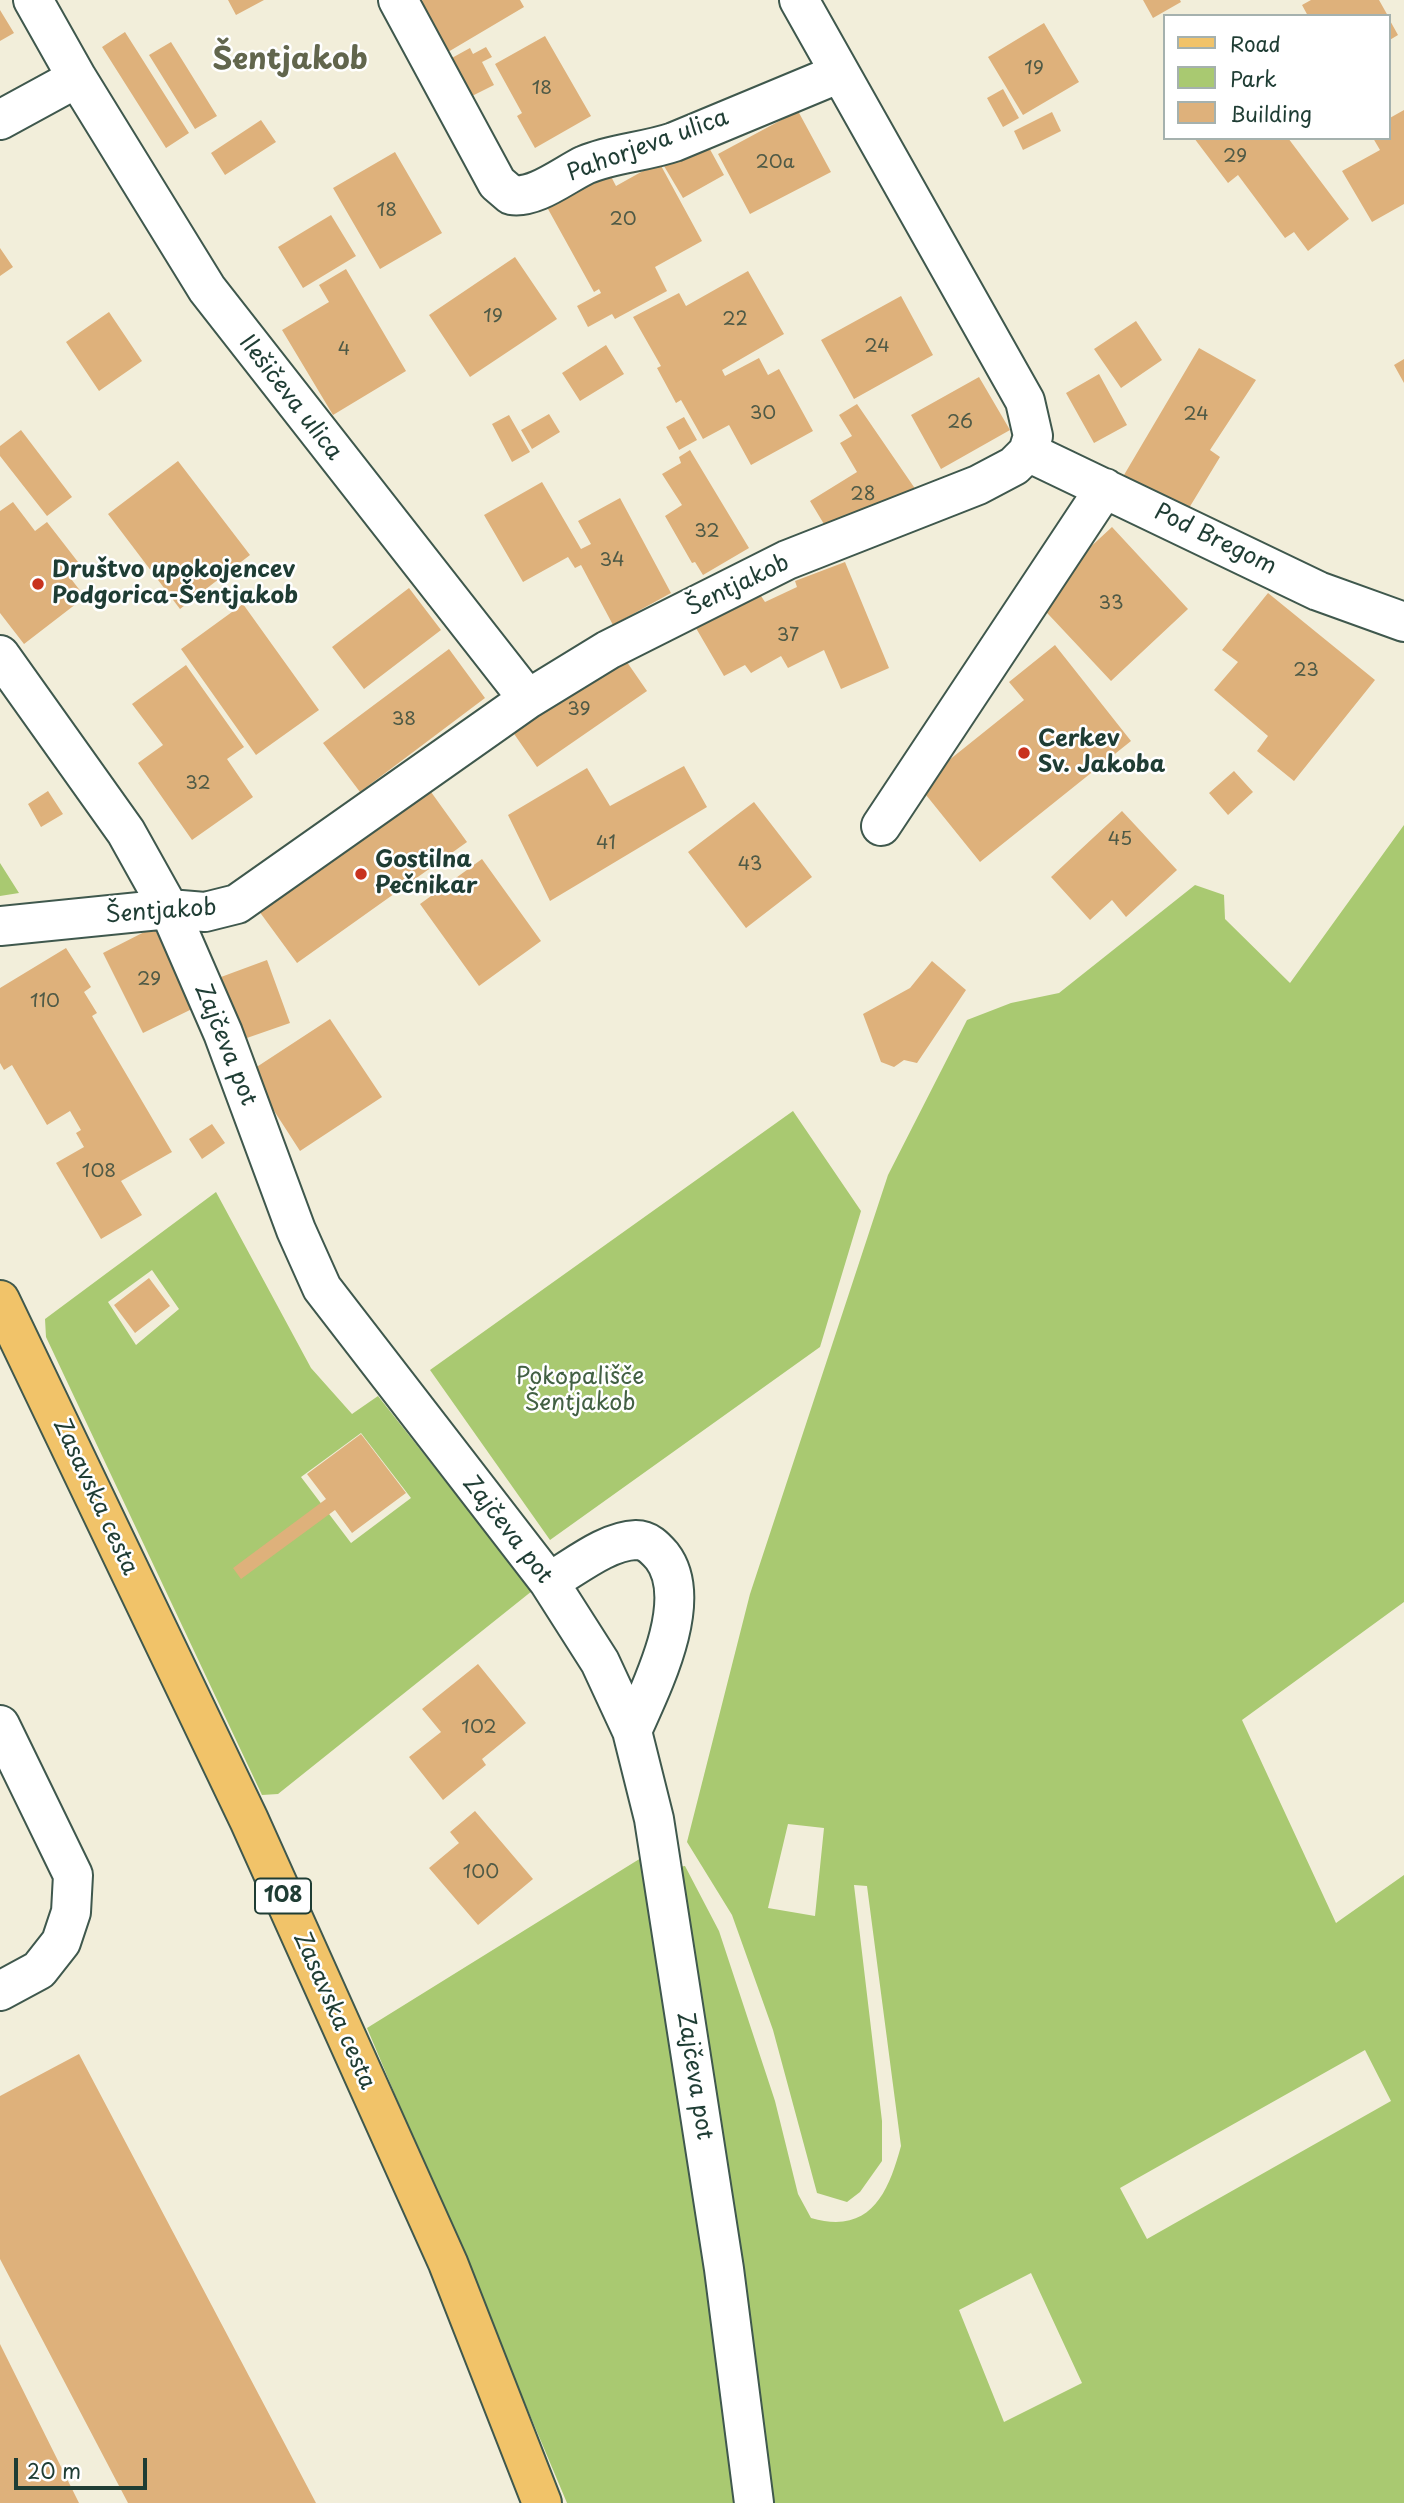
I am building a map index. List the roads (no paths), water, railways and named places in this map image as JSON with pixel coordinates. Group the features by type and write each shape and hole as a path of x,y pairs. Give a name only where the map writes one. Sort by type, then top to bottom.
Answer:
{"main road":[{"name":"Zasavska cesta","path":"0,1300 260,1845 447,2263 542,2503"}],"street":[{"name":"Ilešičeva ulica","path":"33,0 77,78 207,289 528,699"},
{"name":"Pahorjeva ulica","path":"398,0 497,183 503,191 518,196 587,164 648,151 674,142 840,74"},
{"path":"799,0 1025,401 1033,436 1028,452"},
{"path":"0,120 77,78"},
{"name":"Pod Bregom","path":"1028,452 1318,591 1404,622"},
{"name":"Šentjakob","path":"0,926 169,909 205,912 237,904 528,699 608,650 787,560 978,485 1014,466 1028,452"},
{"path":"881,826 1105,488"},
{"name":"Zajčeva pot","path":"0,655 126,832 169,909 223,1033 296,1230 322,1288 549,1582 600,1661 632,1731 654,1819 724,2269 754,2503"},
{"path":"549,1582 619,1543 639,1540 654,1546 667,1562 674,1588 671,1631 657,1676 632,1731"},
{"path":"0,1725 73,1875 71,1912 61,1942 39,1970 0,1991"}],"place":[{"name":"Društvo upokojencev Podgorica-Šentjakob","path":"38,584"},
{"name":"Cerkev Sv. Jakoba","path":"1024,753"},
{"name":"Gostilna Pečnikar","path":"361,874"}],"district":[{"name":"Šentjakob","path":"290,61"}],"park label":[{"name":"Pokopališče Šentjakob","path":"580,1391"}]}
